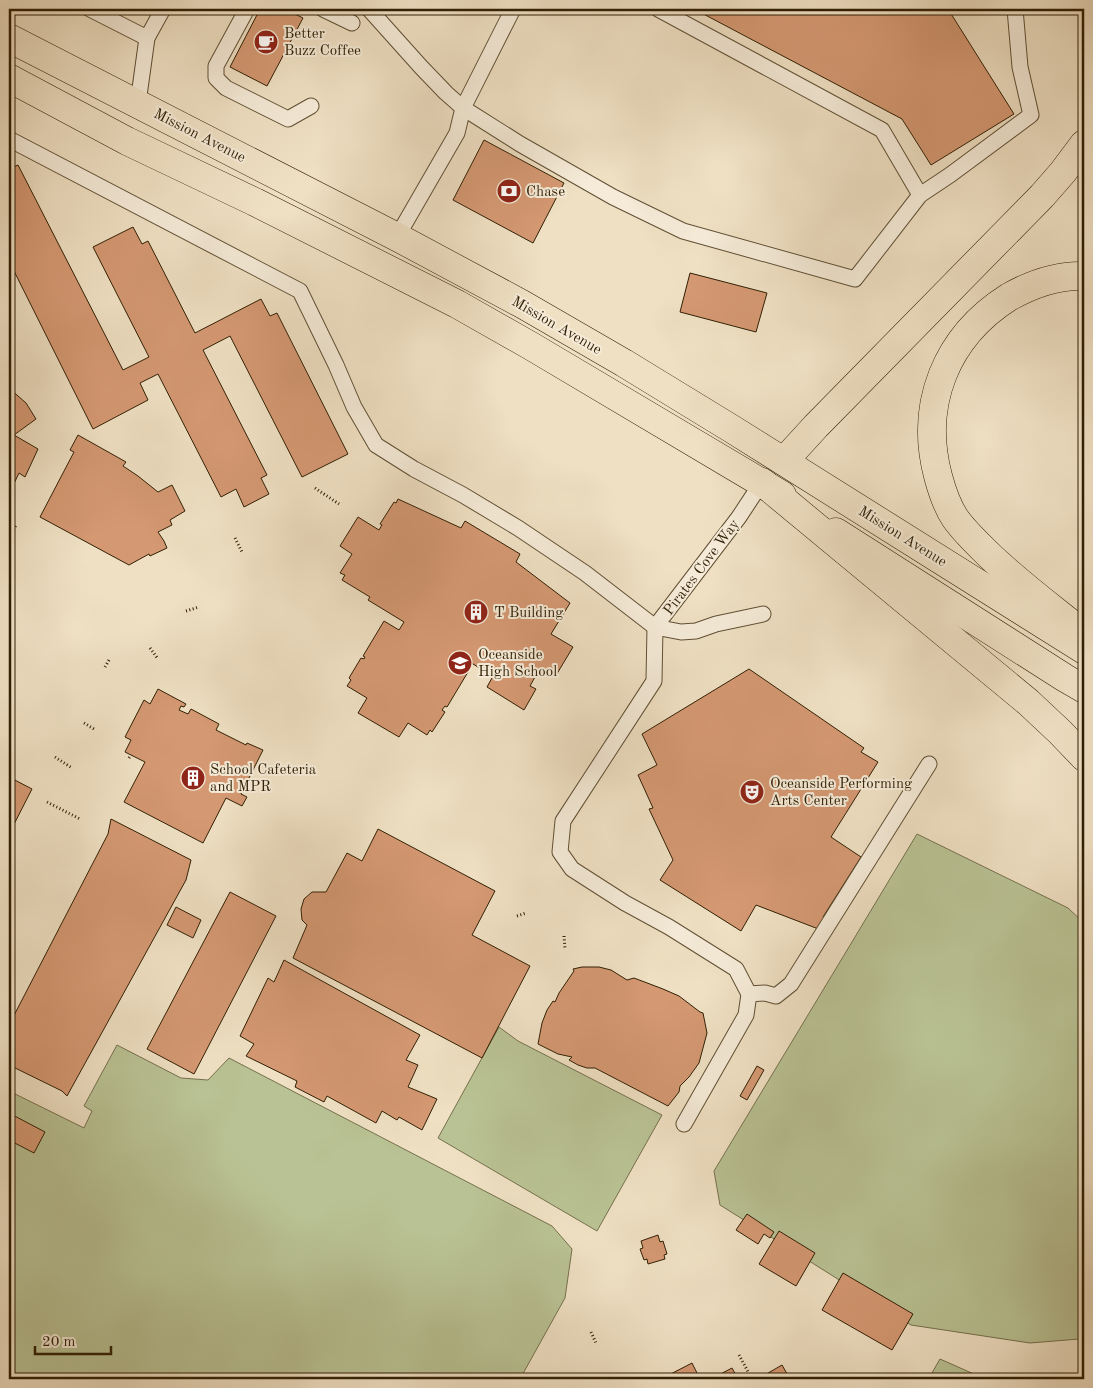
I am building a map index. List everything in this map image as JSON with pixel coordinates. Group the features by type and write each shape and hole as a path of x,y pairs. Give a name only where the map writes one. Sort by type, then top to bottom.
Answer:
{"main road":[{"name":"Mission Avenue","path":"9,38 397,236 548,318 784,462 1084,650"},
{"name":"Mission Avenue","path":"9,78 127,141 255,202 458,304 717,458 762,482 837,533 1084,689"},
{"path":"1084,144 1042,196 816,426 784,462 762,482 1028,702 1084,757"},
{"path":"255,202 296,206 369,244 380,247 390,245 397,236"},
{"path":"1084,276 1046,280 1019,291 993,307 970,329 953,351 941,377 934,405 931,434 941,489 955,518 975,542 1000,566 1084,634"}],"lane":[{"path":"90,9 147,38"},
{"path":"138,103 147,38 162,9"},
{"path":"247,9 216,66 216,78 226,88 288,119 310,106"},
{"path":"323,9 352,24"},
{"path":"369,9 421,68 463,108 601,191 682,230 855,279 920,195 950,176 1031,114 1020,68 1015,9"},
{"path":"397,236 457,133 463,108 513,9"},
{"path":"658,9 882,130 920,195"},
{"name":"Pirates Cove Way","path":"9,139 300,291 354,407 376,445 414,469 518,528 609,591 655,627 739,517 762,482"},
{"path":"684,1124 746,1015 749,994 736,969 572,869 560,852 563,821 654,681 655,627 681,632 696,631 716,624 763,614"},
{"path":"749,994 765,993 776,996 790,984 929,764"}],"path":[{"path":"315,488 339,504"},
{"path":"12,533 16,525"},
{"path":"234,538 242,552"},
{"path":"186,610 199,607"},
{"path":"150,648 158,659"},
{"path":"105,667 109,660"},
{"path":"84,723 94,729"},
{"path":"55,757 72,768"},
{"path":"47,802 80,819"},
{"path":"517,916 526,913"},
{"path":"564,936 565,948"},
{"path":"591,1332 596,1343"},
{"path":"738,1355 752,1379"}],"green space":[{"path":"917,834 1068,908 1084,923 1084,1333 1079,1339 1030,1343 911,1325 720,1205 714,1171"},
{"path":"499,1027 518,1041 662,1115 597,1231 438,1138"},
{"path":"117,1045 181,1078 208,1080 229,1058 552,1226 572,1249 565,1298 520,1379 9,1379 9,1091 84,1128 92,1111 84,1106"},
{"path":"940,1359 985,1379 929,1378"}],"building":[{"name":"Better Buzz Coffee","path":"260,9 285,9 303,18 267,86 230,67"},
{"path":"694,9 948,9 1014,114 931,165 902,119"},
{"name":"Chase","path":"484,140 564,183 533,243 453,200"},
{"path":"18,165 123,370 149,357 93,247 133,227 142,244 148,241 195,333 261,299 270,316 277,313 348,454 302,477 230,336 203,350 267,475 261,478 269,494 244,507 236,489 221,497 158,374 140,383 148,400 93,429 9,261 9,169"},
{"path":"690,273 767,293 756,332 680,312"},
{"path":"9,388 26,403 36,419 14,435 38,449 25,477 19,473 9,494"},
{"path":"78,435 126,462 123,466 158,492 172,485 185,511 170,520 172,525 158,532 167,548 150,556 149,554 129,565 40,517 74,452 70,450"},
{"name":"T Building","path":"398,499 461,528 465,521 520,554 516,562 570,603 551,634 573,647 555,677 540,668 530,686 536,689 524,710 487,687 493,676 458,655 453,663 468,672 447,707 445,706 442,710 445,712 432,732 430,730 427,735 408,723 399,737 358,713 367,698 347,686 351,680 349,678 361,658 364,659 365,657 363,656 384,621 399,630 404,622 368,600 370,597 342,580 345,575 340,573 352,554 340,546 358,517 379,530 382,525 380,524"},
{"name":"Oceanside Performing Arts Center","path":"749,669 864,748 861,752 878,762 831,837 861,857 823,917 828,919 821,930 756,905 741,931 660,880 673,860 649,809 653,808 638,775 657,765 642,734"},
{"name":"School Cafeteria and MPR","path":"158,689 186,704 184,707 181,706 179,710 188,714 191,709 219,724 216,730 246,745 247,743 263,750 241,794 247,797 242,806 226,798 203,843 124,802 145,762 125,752 131,740 125,737 144,700 150,704"},
{"path":"9,777 32,789 9,834"},
{"path":"111,819 191,860 186,880 67,1096 62,1091 9,1065 9,1025 108,834"},
{"path":"378,829 495,891 472,935 530,966 482,1058 293,958 307,925 302,920 301,909 304,899 312,892 326,892 347,853 362,861"},
{"path":"230,892 276,916 194,1074 147,1049"},
{"path":"176,907 201,920 193,938 167,925"},
{"path":"284,960 420,1035 406,1060 418,1065 408,1087 437,1099 422,1130 399,1117 397,1120 382,1111 376,1123 327,1096 324,1102 295,1087 297,1081 246,1056 254,1044 240,1036 268,978 274,982"},
{"path":"599,967 611,970 627,980 634,978 663,989 679,996 703,1013 707,1033 699,1063 680,1086 679,1092 668,1106 595,1068 578,1065 569,1060 572,1057 558,1054 538,1044 542,1023 547,1010 553,1001 555,1002 574,971 573,969"},
{"path":"757,1066 764,1070 747,1100 740,1096"},
{"path":"9,1113 45,1132 34,1153 9,1140"},
{"path":"747,1214 774,1232 770,1238 764,1234 758,1244 736,1230"},
{"path":"779,1231 815,1253 796,1286 759,1264"},
{"path":"658,1235 660,1242 663,1241 667,1254 664,1255 665,1259 648,1264 647,1259 644,1260 640,1249 643,1248 641,1241"},
{"path":"843,1273 913,1314 892,1350 822,1310"},
{"path":"692,1363 699,1377 695,1379 661,1379"},
{"path":"782,1365 790,1379 757,1379 763,1376"},
{"path":"732,1368 738,1379 711,1379"}],"place":[{"name":"Better Buzz Coffee","path":"266,42"},
{"name":"Chase","path":"509,191"},
{"name":"T Building","path":"476,612"},
{"name":"Oceanside High School","path":"460,663"},
{"name":"School Cafeteria and MPR","path":"193,778"},
{"name":"Oceanside Performing Arts Center","path":"752,792"}]}
